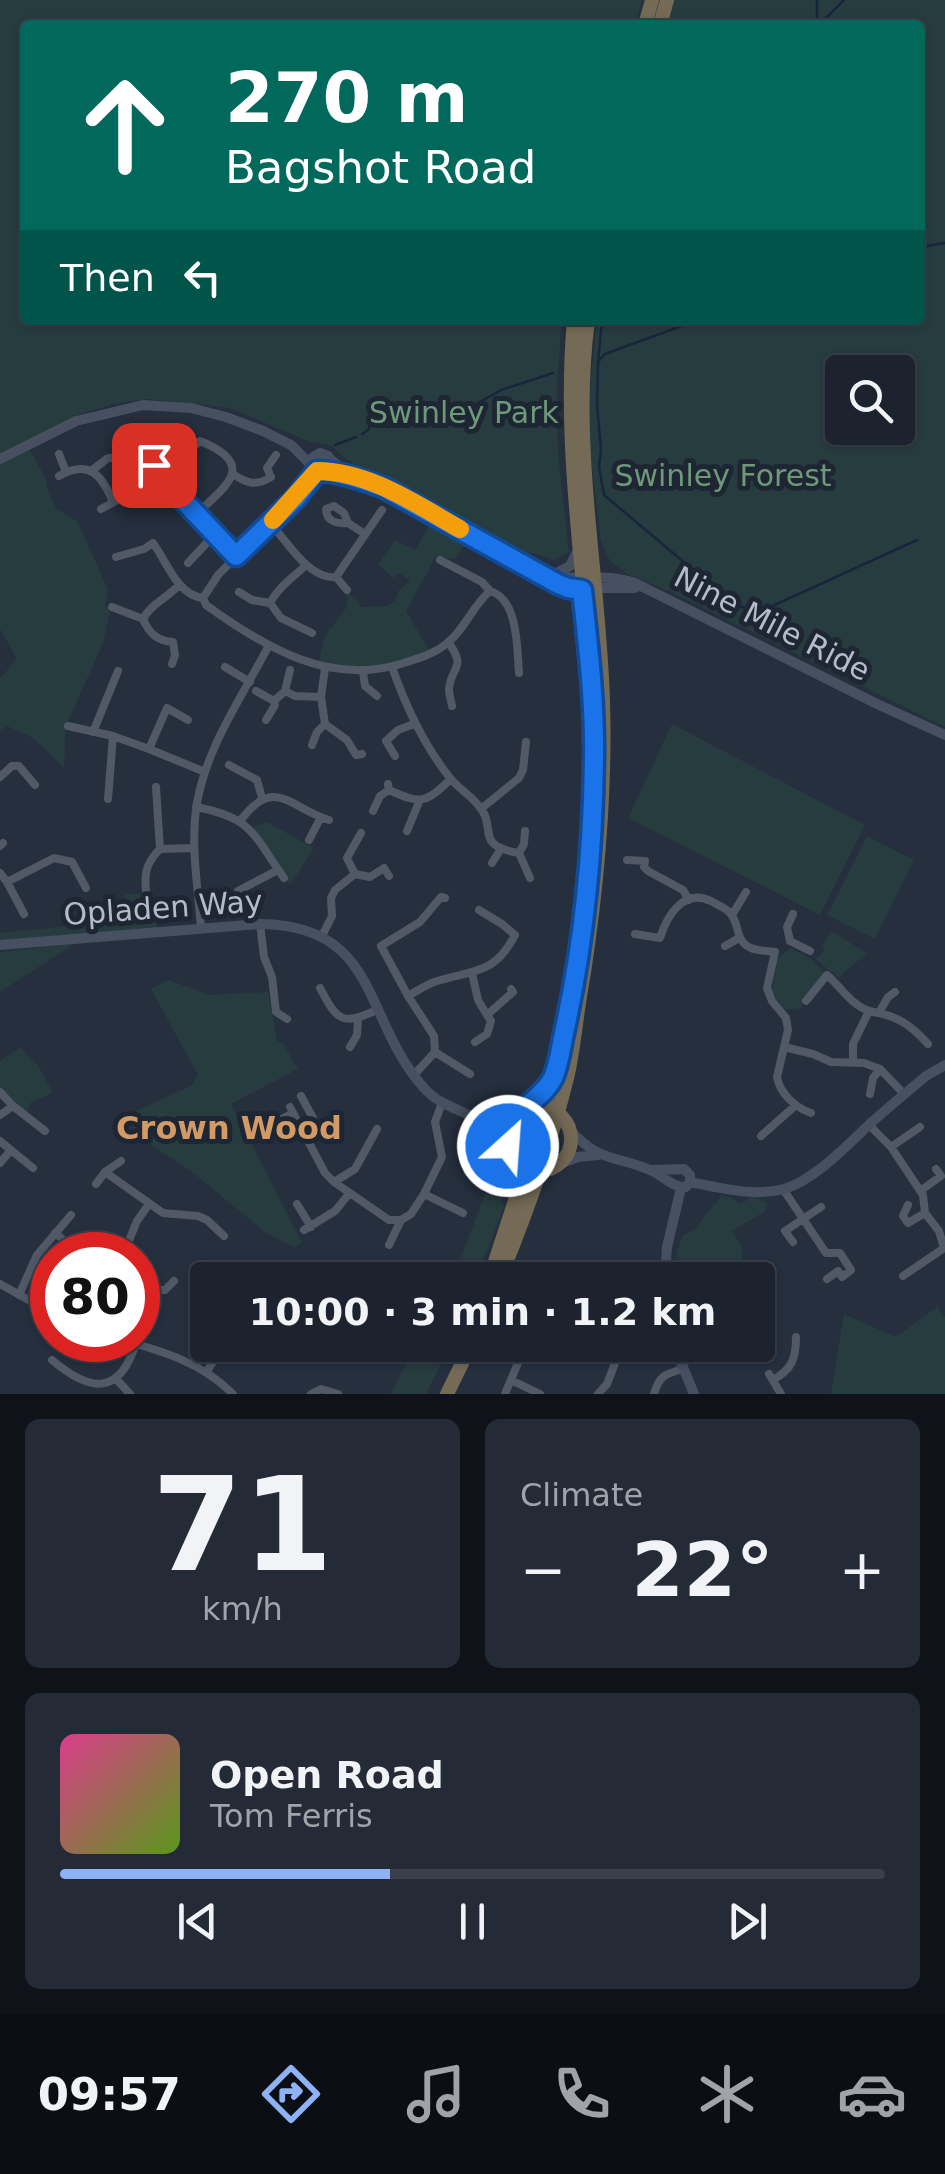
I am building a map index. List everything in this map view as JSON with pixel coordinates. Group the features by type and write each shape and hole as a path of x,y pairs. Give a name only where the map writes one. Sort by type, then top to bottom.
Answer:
{"highway":[{"path":"495,1262 515,1201 533,1170 559,1079 599,849 603,701 588,583 578,548 570,380 574,325"},
{"path":"588,325 583,438 594,758 588,914"},
{"path":"515,1201 509,1130 520,1112 559,1079"},
{"path":"533,1192 562,1164 569,1148 570,1128 559,1079"},
{"path":"520,1112 551,1109"},
{"path":"551,1109 570,1128"},
{"path":"510,1152 519,1164 533,1170 562,1164"},
{"path":"505,1262 533,1192 533,1170"},
{"path":"436,1394 452,1362"},
{"path":"447,1394 463,1362"}],"street":[{"name":"Nine Mile Ride","path":"0,459 76,421 143,405 191,408 226,417 263,430 320,464 402,496 568,588 626,580 875,703 888,714 945,738"},
{"path":"190,449 200,441 228,456 232,465 232,474 221,492 196,514"},
{"path":"101,508 127,495 157,444"},
{"path":"58,454 62,474 92,471 113,502"},
{"path":"232,474 244,482 264,482 271,477 267,468 276,455"},
{"path":"92,471 108,458 118,458"},
{"path":"144,462 164,474 236,556"},
{"path":"320,464 204,592 206,605 268,647 326,668 363,672 392,667 449,643 490,591"},
{"path":"253,498 254,484"},
{"path":"336,577 383,509"},
{"path":"270,523 306,565 324,577 336,577 347,590"},
{"path":"348,523 364,534"},
{"path":"188,563 215,534"},
{"path":"116,558 153,543 179,585 194,597 203,598"},
{"path":"546,575 570,566 578,548"},
{"path":"440,560 449,570 482,582 502,596 510,608 519,673"},
{"path":"270,603 277,590 306,565"},
{"path":"172,664 173,642 148,632 143,618 148,609 179,585"},
{"path":"239,592 252,600 270,603 280,618 312,633"},
{"path":"112,607 143,618"},
{"path":"449,643 458,656 458,667 449,687 452,706"},
{"path":"201,928 194,848 196,807 204,772 268,647"},
{"path":"226,667 250,682"},
{"path":"392,667 414,724 451,779 482,808 493,845 520,856"},
{"path":"326,668 321,697 325,724 359,755 347,767"},
{"path":"266,720 274,701 285,691 290,670"},
{"path":"93,732 118,671"},
{"path":"363,672 364,686 377,696"},
{"path":"352,691 364,686"},
{"path":"256,691 274,701"},
{"path":"285,691 295,696 321,697"},
{"path":"149,748 167,708 188,720"},
{"path":"312,745 325,724"},
{"path":"395,756 386,742 398,730 414,724"},
{"path":"68,726 149,748 204,772"},
{"path":"108,799 113,736"},
{"path":"482,808 519,778 524,770 526,742"},
{"path":"512,754 524,753"},
{"path":"229,765 256,780 262,798"},
{"path":"0,777 12,766 18,766 35,785"},
{"path":"374,811 389,787 419,802 429,799 451,779"},
{"path":"156,788 160,850"},
{"path":"240,821 262,798 288,800 325,818 309,840"},
{"path":"407,831 419,802"},
{"path":"196,807 222,812 240,821 256,834 278,870"},
{"path":"526,831 520,856 530,878"},
{"path":"355,874 347,858 361,833"},
{"path":"147,907 148,861 160,850 194,848"},
{"path":"492,864 500,850"},
{"path":"278,870 281,854"},
{"path":"6,882 54,858 72,862 86,888"},
{"path":"627,860 645,861 648,871 683,890 689,900"},
{"path":"389,876 384,868 370,877 355,874 335,890 331,898 332,916 322,936 354,965 402,1059 426,1091 495,1132 510,1152"},
{"path":"241,888 278,870"},
{"path":"0,873 24,914"},
{"path":"732,915 746,892"},
{"path":"381,946 420,922 440,895"},
{"path":"320,900 331,898"},
{"path":"660,938 666,918 680,903 703,898 732,915 739,938 751,948 781,952 790,941"},
{"path":"408,996 432,982 493,965 506,952 515,935 479,910"},
{"path":"790,941 787,927 794,914"},
{"path":"260,924 276,1012 287,1019"},
{"name":"Opladen Way","path":"0,945 260,924 299,927 322,936"},
{"path":"636,934 675,941"},
{"path":"374,937 434,1036 435,1052 413,1076"},
{"path":"725,946 739,938"},
{"path":"790,941 810,951"},
{"path":"775,952 768,988 772,1001 786,1018 788,1030 778,1084 796,1105 808,1112"},
{"path":"472,973 478,1000 491,1022 487,1034 475,1042"},
{"path":"806,1002 827,975 851,1002 903,1020 928,1044"},
{"path":"320,988 332,1011 343,1019 358,1019 378,1009"},
{"path":"853,1063 853,1044 874,1012 895,992"},
{"path":"487,1015 514,993"},
{"path":"350,1046 358,1019"},
{"path":"784,1048 831,1062 864,1063 880,1069 904,1094"},
{"path":"435,1052 470,1074"},
{"path":"562,1164 578,1157 599,1155 681,1184 744,1191 783,1189 828,1162 904,1094 945,1065"},
{"path":"870,1094 873,1078 880,1069"},
{"path":"0,1092 45,1131"},
{"path":"300,1125 312,1118 301,1096"},
{"path":"276,1122 291,1110 334,1182 389,1220 401,1220 411,1214 442,1157 435,1122 442,1103"},
{"path":"768,1135 796,1105"},
{"path":"0,1115 12,1106"},
{"path":"475,1118 499,1119 520,1112"},
{"path":"869,1125 891,1148 920,1191 925,1213 939,1231 944,1248 904,1276"},
{"path":"891,1148 920,1127"},
{"path":"570,1128 599,1155"},
{"path":"334,1182 368,1158 377,1129"},
{"path":"0,1141 33,1168"},
{"path":"0,1162 10,1150"},
{"path":"96,1184 121,1160"},
{"path":"676,1169 671,1174 681,1184"},
{"path":"920,1191 941,1176 936,1169"},
{"path":"650,1170 687,1170 690,1176 681,1184 667,1262"},
{"path":"106,1172 163,1213 198,1216 224,1236"},
{"path":"783,1189 826,1253 840,1253 851,1270 842,1277 838,1272 827,1279"},
{"path":"297,1204 308,1229 335,1211 349,1194"},
{"path":"424,1194 463,1213"},
{"path":"132,1232 149,1204"},
{"path":"908,1205 903,1216 908,1223 925,1213"},
{"path":"446,1220 451,1207"},
{"path":"792,1242 785,1231 822,1207"},
{"path":"56,1232 71,1215"},
{"path":"389,1245 401,1220"},
{"path":"19,1295 30,1271"},
{"path":"160,1290 174,1280"},
{"path":"0,1284 30,1301"},
{"path":"776,1392 771,1377 788,1372 796,1354 796,1337"},
{"path":"160,1351 207,1371 233,1394"},
{"path":"54,1362 74,1380 101,1387 118,1381 130,1362"},
{"path":"207,1371 213,1362"},
{"path":"505,1394 518,1362"},
{"path":"598,1394 615,1362"},
{"path":"680,1362 694,1394"},
{"path":"654,1394 658,1380 682,1369"},
{"path":"510,1380 540,1394"},
{"path":"118,1381 130,1394"},
{"path":"310,1394 321,1389 338,1394"}],"green space":[{"name":"Swinley Park","path":"0,0 642,0 636,20 20,20 20,325 562,325 558,453 569,552 555,560 524,551 347,460 330,445 310,442 230,408 147,399 114,404 77,415 0,454"},
{"name":"Swinley Forest","path":"672,0 945,0 945,727 627,574 610,561 601,541 590,451 590,388 596,325 925,325 925,20 667,20"},
{"path":"30,450 56,508 78,522 108,590 105,605 110,612 103,643 66,726 64,768 33,738 7,726 0,732 0,678 17,659 0,629 0,463"},
{"path":"431,522 467,541 456,558 437,555 406,611 431,653 392,667 318,666 324,637 346,608 348,593 361,607 387,606 395,601 399,590 410,581 399,573 393,578 378,564 395,540 415,550"},
{"path":"672,724 865,825 820,915 628,818"},
{"path":"267,822 314,848 290,885 256,835 254,827"},
{"path":"867,836 914,860 875,939 827,915"},
{"path":"126,894 141,894 158,928 0,941 0,933 98,923 122,903"},
{"path":"831,931 867,953 838,978 816,959 825,950 822,945"},
{"path":"74,944 0,992 0,952"},
{"path":"791,948 813,960 824,973 802,1000 802,1008 785,1010 772,992 778,957"},
{"path":"169,980 209,995 268,992 277,1041 283,1043 298,1069 231,1104 302,1242 295,1248 265,1232 192,1172 139,1137 124,1116 191,1086 198,1075 151,989"},
{"path":"20,1047 38,1065 53,1093 31,1102 26,1116 0,1090 0,1061"},
{"path":"491,1147 504,1207 483,1262 459,1262 486,1192 484,1151"},
{"path":"721,1196 741,1204 752,1196 766,1202 767,1210 732,1231 742,1248 742,1262 675,1259 682,1236 695,1229"},
{"path":"937,1307 945,1317 945,1394 831,1394 844,1314 896,1337"},
{"path":"408,1362 442,1362 426,1394 390,1394"}],"waterway":[{"path":"817,0 817,20"},
{"path":"824,20 844,0"},
{"path":"925,246 945,243"},
{"path":"602,325 597,405 604,495 735,605 759,612 917,540"},
{"path":"599,361 605,354 684,325"},
{"path":"362,434 371,423 388,427 466,410 501,390 553,373"},
{"path":"335,445 356,437"}],"slow traffic":[{"path":"273,520 317,471 326,471 383,487 460,529"}],"district":[{"name":"Crown Wood","path":"229,1128"}],"route":[{"path":"154,465 236,556 296,498 317,471 326,471 383,487 558,584 582,590 594,758 584,914 552,1080 511,1124 508,1146"}]}
